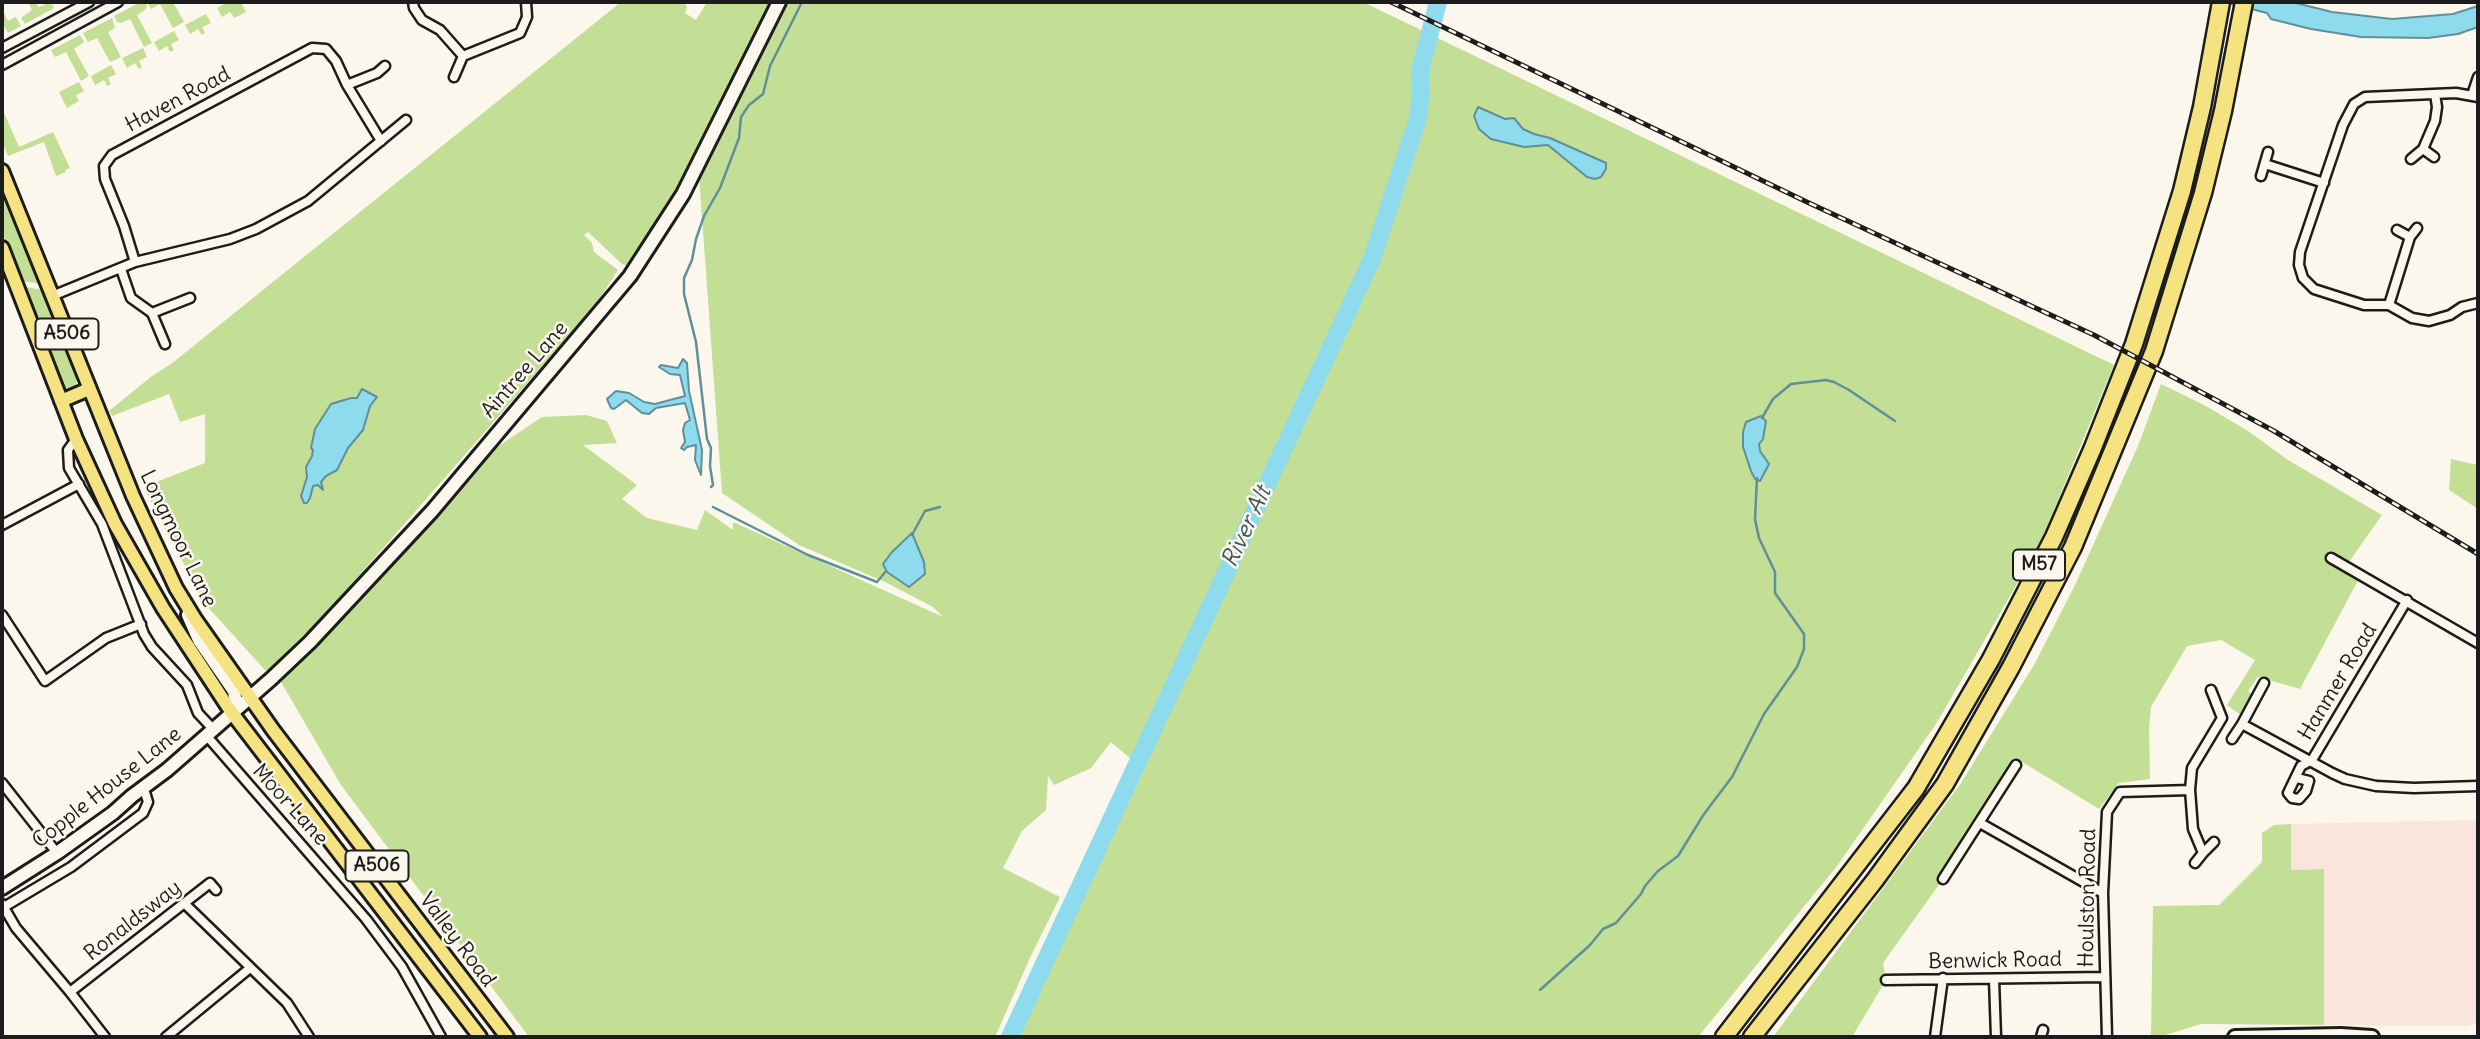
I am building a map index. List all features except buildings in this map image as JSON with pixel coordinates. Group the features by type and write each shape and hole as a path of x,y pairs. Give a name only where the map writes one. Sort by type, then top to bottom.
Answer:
{"highway":[{"name":"M57","path":"1724,1037 1916,788 1991,659 2054,537 2134,344 2182,191 2202,107 2221,2"},
{"name":"M57","path":"1752,1037 1875,880 1945,784 2011,667 2073,547 2154,351 2203,193 2244,2"}],"main road":[{"name":"Aintree Lane","path":"232,713 303,649 432,511 630,276 683,194 779,2"},
{"name":"Longmoor Lane","path":"2,171 133,496 176,588 250,697"},
{"name":"Longmoor Lane","path":"2,248 7,277 115,524 163,608 232,713"},
{"path":"61,401 89,389"},
{"path":"176,588 199,640 234,691 236,703 232,713"},
{"name":"Valley Road","path":"250,697 507,1037"},
{"name":"Valley Road","path":"232,713 480,1037"},
{"name":"Copple House Lane","path":"2,888 113,813 232,713"},
{"path":"2235,1037 2372,1037"}],"street":[{"path":"2,65 118,2"},
{"path":"413,2 422,20 440,30 463,56"},
{"path":"454,77 463,56 520,33 527,17 526,2"},
{"path":"16,57 6,46 86,3 89,17"},
{"path":"47,24 53,37"},
{"name":"Haven Road","path":"135,262 124,226 104,178 104,166 112,155 312,48 326,49 336,61 347,85 381,141"},
{"path":"347,85 377,74 385,66"},
{"path":"2478,77 2475,96 2456,93 2365,97 2354,104 2343,125 2323,183 2300,252 2299,265 2303,278 2314,289 2364,305 2389,305 2412,318 2429,321 2478,303"},
{"path":"2411,159 2423,149 2435,121 2435,94"},
{"path":"52,296 135,262 230,239 256,229 308,201 406,120"},
{"path":"2423,149 2434,157"},
{"path":"2262,176 2268,152"},
{"path":"2265,164 2323,183"},
{"path":"2389,305 2410,237 2417,228"},
{"path":"2397,230 2410,237"},
{"path":"121,269 131,298 152,313 165,344"},
{"path":"152,313 190,298"},
{"path":"76,439 70,446 67,460 71,473 107,535 152,647 187,684 209,732"},
{"path":"2,525 79,484"},
{"path":"2331,558 2478,643"},
{"name":"Hanmer Road","path":"2297,778 2301,766 2312,760 2407,600"},
{"path":"2,615 45,681 106,638 141,624"},
{"path":"2232,739 2264,683"},
{"path":"2203,853 2193,829 2190,790 2192,768 2221,719 2211,690"},
{"path":"2242,724 2346,779 2376,786 2478,786"},
{"name":"Moor Lane","path":"209,732 366,919 402,967 441,1037"},
{"path":"1943,879 2016,765"},
{"path":"2,783 57,853"},
{"path":"105,1037 16,928 3,905 65,871 143,813 148,803 144,789"},
{"name":"Houlston Road","path":"2107,1037 2103,893 2107,812 2120,792 2190,790"},
{"path":"1980,823 2103,893"},
{"path":"2195,863 2214,842"},
{"name":"Ronaldsway","path":"70,992 210,883 216,890"},
{"path":"184,903 287,1003 309,1037"},
{"path":"166,1037 250,968"},
{"name":"Benwick Road","path":"1886,980 2104,977"},
{"path":"1935,1037 1943,978"},
{"path":"1994,979 1996,1037"}],"shaded area":[{"path":"2478,820 2476,1023 2468,1026 2324,1025 2324,869 2291,870 2291,824"}],"green space":[{"path":"28,2 34,2 39,7 51,2 54,8 25,24 21,18 32,10"},
{"path":"141,2 147,6 137,15 152,43 144,47 130,19 121,23 117,22 114,16"},
{"path":"147,2 173,2 184,22 173,28 160,4 151,9"},
{"path":"228,2 241,2 246,12 234,18 230,12 222,17 217,8"},
{"path":"621,2 684,2 687,7 685,13 696,20 707,2 770,3 701,153 657,228 631,265 622,264 588,232 584,235 592,243 594,252 618,270 594,307 329,610 268,671 205,604 146,492 151,484 205,463 205,414 180,422 169,394 112,416 109,411","holes":["368,393 376,395 363,430 348,448 337,470 325,476 321,482 323,487 313,486 310,498 301,496 307,477 306,467 312,456 315,429 322,418"]},
{"path":"787,2 1363,2 2114,365 2039,546 1936,724 1837,866 1698,1037 1018,1037 1144,770 1111,742 1091,768 1054,785 1048,776 1046,810 1022,831 1003,868 1060,897 995,1037 529,1037 341,785 281,682 398,560 488,453 542,417 586,415 607,421 617,443 583,445 637,485 622,499 647,518 697,530 705,510 733,530 733,522 943,617 933,607 885,582 799,545 722,493 699,176 757,55"},
{"path":"2,9 8,21 16,17 21,26 8,33 2,22"},
{"path":"206,14 211,23 202,27 205,33 202,35 198,29 190,34 185,25"},
{"path":"112,18 115,28 108,32 121,57 110,62 97,38 88,42 83,33"},
{"path":"174,31 179,40 171,44 174,50 170,52 167,46 159,51 154,42"},
{"path":"80,35 84,42 74,49 89,76 81,81 66,52 55,57 51,50"},
{"path":"143,48 147,57 139,61 142,67 139,69 135,63 127,68 122,58"},
{"path":"111,65 116,74 108,78 111,84 107,86 104,80 95,85 91,76"},
{"path":"79,82 84,91 76,95 79,101 67,108 59,92"},
{"path":"2,108 19,147 53,132 70,168 56,176 44,142 8,156 2,142"},
{"path":"2,189 41,284 22,281 2,231"},
{"path":"26,287 42,290 77,374 76,386 66,389 61,384"},
{"path":"2161,384 2206,406 2248,431 2288,460 2382,515 2346,566 2361,575 2300,689 2258,677 2248,691 2256,697 2242,716 2227,705 2255,660 2221,640 2187,646 2151,707 2150,779 2119,783 2099,809 2019,760 1943,879 1883,963 1886,980 1852,1037 1773,1037 1961,783 2034,665 2075,585 2138,446"},
{"path":"2451,459 2478,465 2478,509 2449,490"},
{"path":"2291,824 2291,870 2324,869 2324,1025 2201,1024 2151,1037 2153,906 2219,905 2262,862 2262,833 2274,825"}],"water":[{"path":"2224,2 2292,2 2332,12 2392,19 2453,14 2478,6 2478,27 2458,34 2428,38 2361,37 2271,19 2267,13"},
{"path":"1478,107 1505,119 1514,118 1523,129 1606,163 1606,169 1601,177 1587,177 1548,145 1524,147 1491,139 1479,129 1474,116"},
{"path":"683,359 687,363 689,391 702,450 701,475 695,460 696,445 684,450 681,448 685,442 685,423 690,420 685,403 656,408 649,414 642,413 626,400 614,409 611,408 607,399 616,391 629,393 644,402 655,404 685,396 680,375 670,374 659,367 661,365 678,368"},
{"path":"362,389 377,397 370,406 363,430 348,448 337,470 321,482 323,490 318,485 313,486 310,498 304,503 301,496 307,477 306,467 312,456 315,429 331,404 357,398"},
{"path":"1761,416 1766,421 1763,439 1759,444 1760,451 1769,464 1760,481 1755,479 1751,471 1743,447 1743,432 1746,422"},
{"path":"912,533 924,562 925,574 909,587 887,572 883,564"}],"waterway":[{"path":"711,487 711,448 707,439 696,342 684,294 684,278 704,216 720,188 739,138 741,117 749,105 763,94 770,66 802,2"},
{"name":"River Alt","path":"1010,1037 1372,259 1418,118 1420,71 1438,2"},
{"path":"1762,418 1773,399 1791,384 1826,380 1849,390 1895,421"},
{"path":"1540,990 1590,945 1603,929 1616,923 1658,871 1678,856 1704,814 1732,777 1764,714 1797,667 1804,649 1804,634 1775,593 1775,572 1759,538 1755,519 1757,478"},
{"path":"713,507 808,555 877,582 886,571"},
{"path":"912,535 925,511 940,507"}],"railway":[{"path":"1391,2 1809,203 2094,335 2274,431 2478,554"}]}
